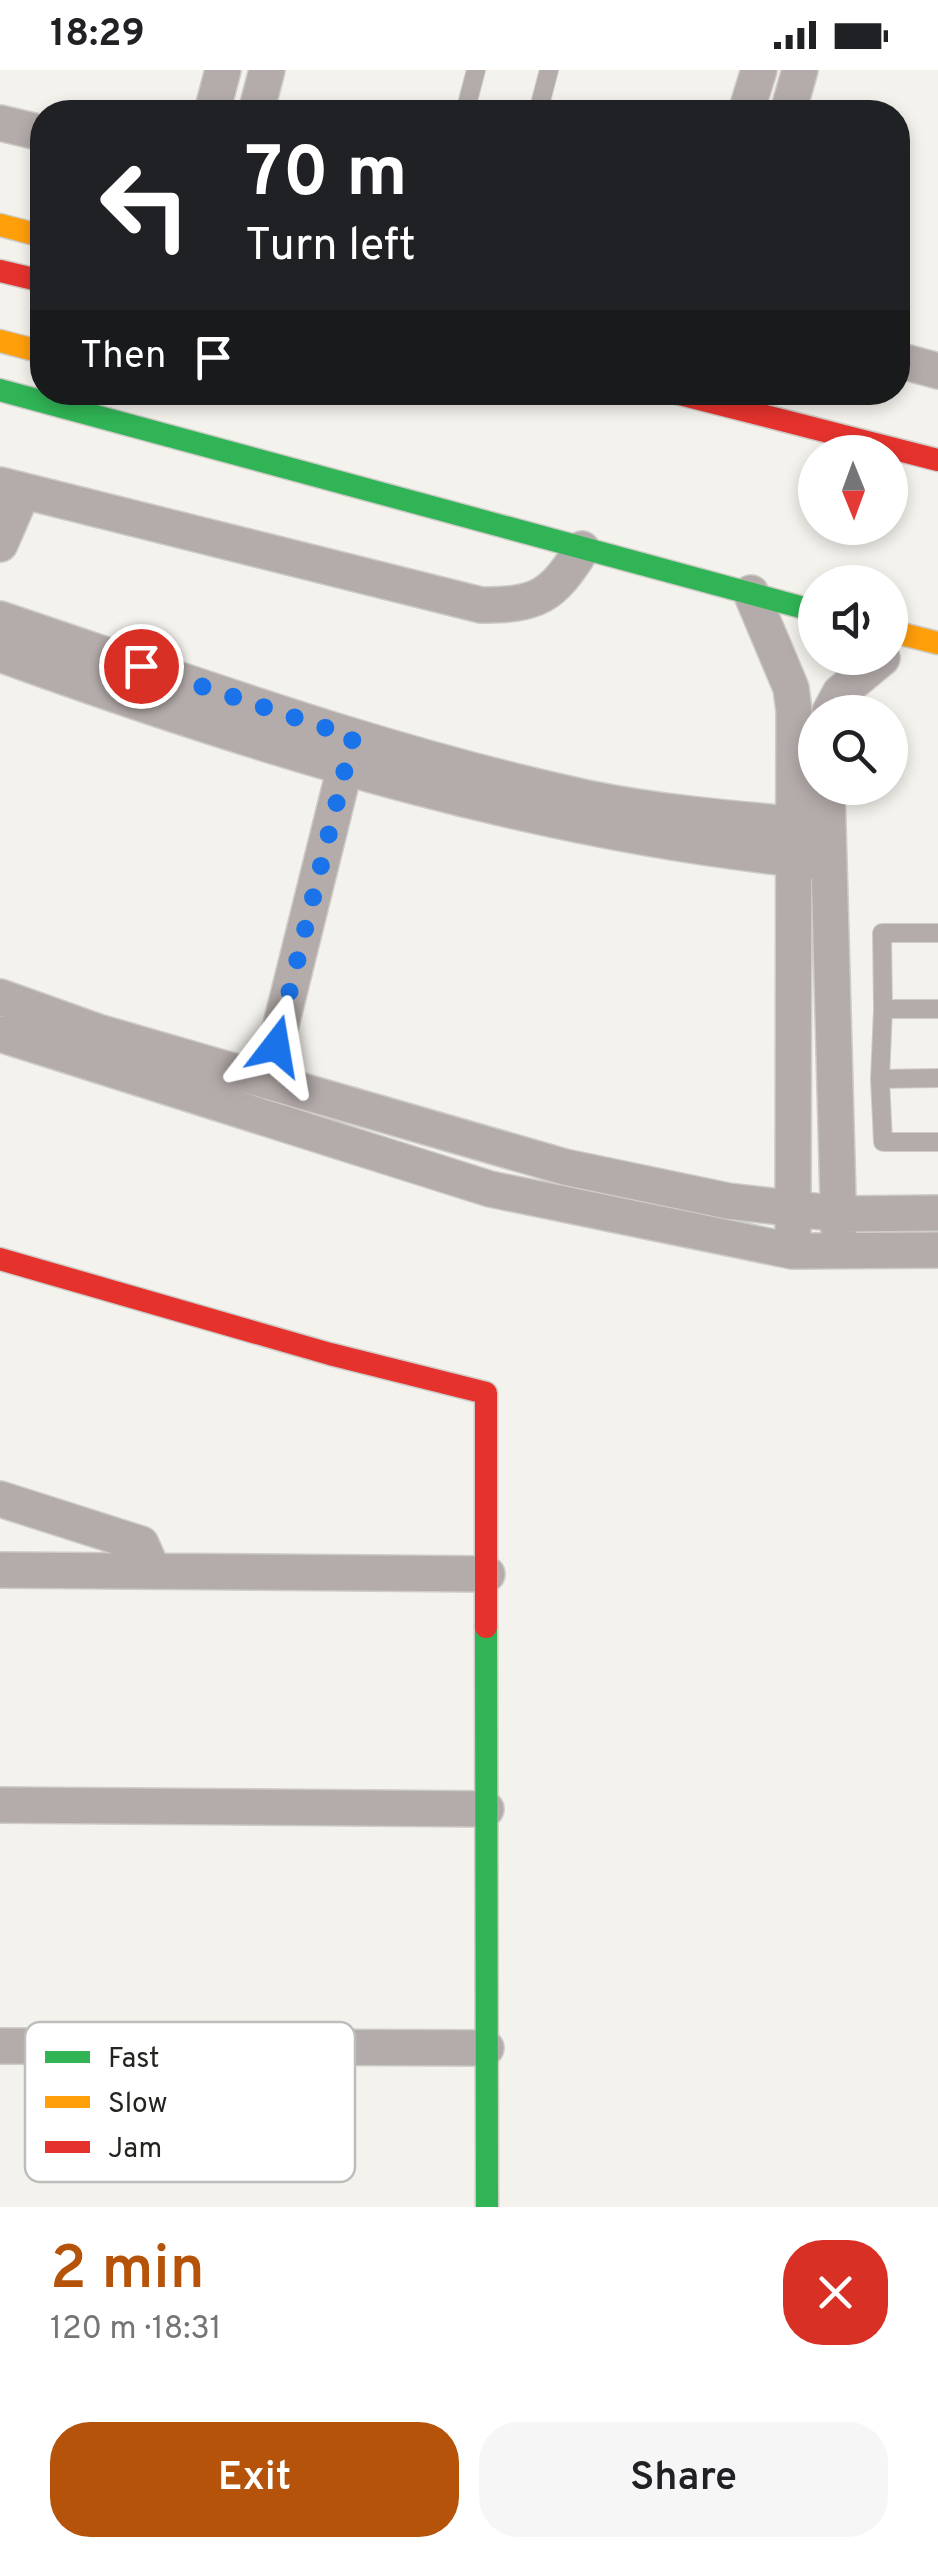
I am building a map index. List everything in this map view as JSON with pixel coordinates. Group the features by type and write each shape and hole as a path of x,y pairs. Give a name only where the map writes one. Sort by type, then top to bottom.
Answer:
{"street":[{"path":"215,100 223,70"},
{"path":"259,100 267,70"},
{"path":"749,100 758,70"},
{"path":"791,100 800,70"},
{"path":"0,123 30,130"},
{"path":"0,225 30,233"},
{"path":"0,271 30,278"},
{"path":"0,341 30,349"},
{"path":"910,363 938,371"},
{"path":"0,390 30,398"},
{"path":"58,405 798,606"},
{"path":"130,405 143,427"},
{"path":"723,405 938,460"},
{"path":"0,544 12,488 481,604 520,605 558,588 582,548"},
{"path":"750,593 791,688 804,836 792,1251"},
{"path":"0,619 349,752"},
{"path":"0,654 230,734 349,752 804,836 828,862 840,1254"},
{"path":"838,695 862,675"},
{"path":"267,1081 349,752"},
{"path":"804,836 818,805"},
{"path":"0,997 98,1032 564,1167 728,1201 794,1209 839,1214 938,1212"},
{"path":"0,1034 490,1189 792,1251 840,1254 938,1250"},
{"path":"0,1260 244,1331 486,1393 487,2207"},
{"path":"0,1499 140,1544 153,1571"},
{"path":"0,1570 487,1574"},
{"path":"0,1805 486,1809"},
{"path":"0,2046 25,2046"},
{"path":"355,2047 486,2048"}],"lane":[{"path":"467,100 476,70"},
{"path":"541,100 549,70"},
{"path":"938,934 882,933 880,1078 883,1142 938,1142"},
{"path":"883,1009 938,1009"},
{"path":"880,1078 938,1078"}],"traffic: fast":[{"path":"0,390 30,398"},
{"path":"55,405 798,606"},
{"path":"486,1627 487,2207"}],"traffic: slow":[{"path":"0,225 30,233"},
{"path":"0,341 30,349"},
{"path":"908,636 938,643"}],"traffic: jam":[{"path":"0,271 30,278"},
{"path":"723,405 938,460"},
{"path":"0,1259 330,1354 486,1393 486,1627"}],"route":[{"path":"141,666 353,737 276,1046"}]}
